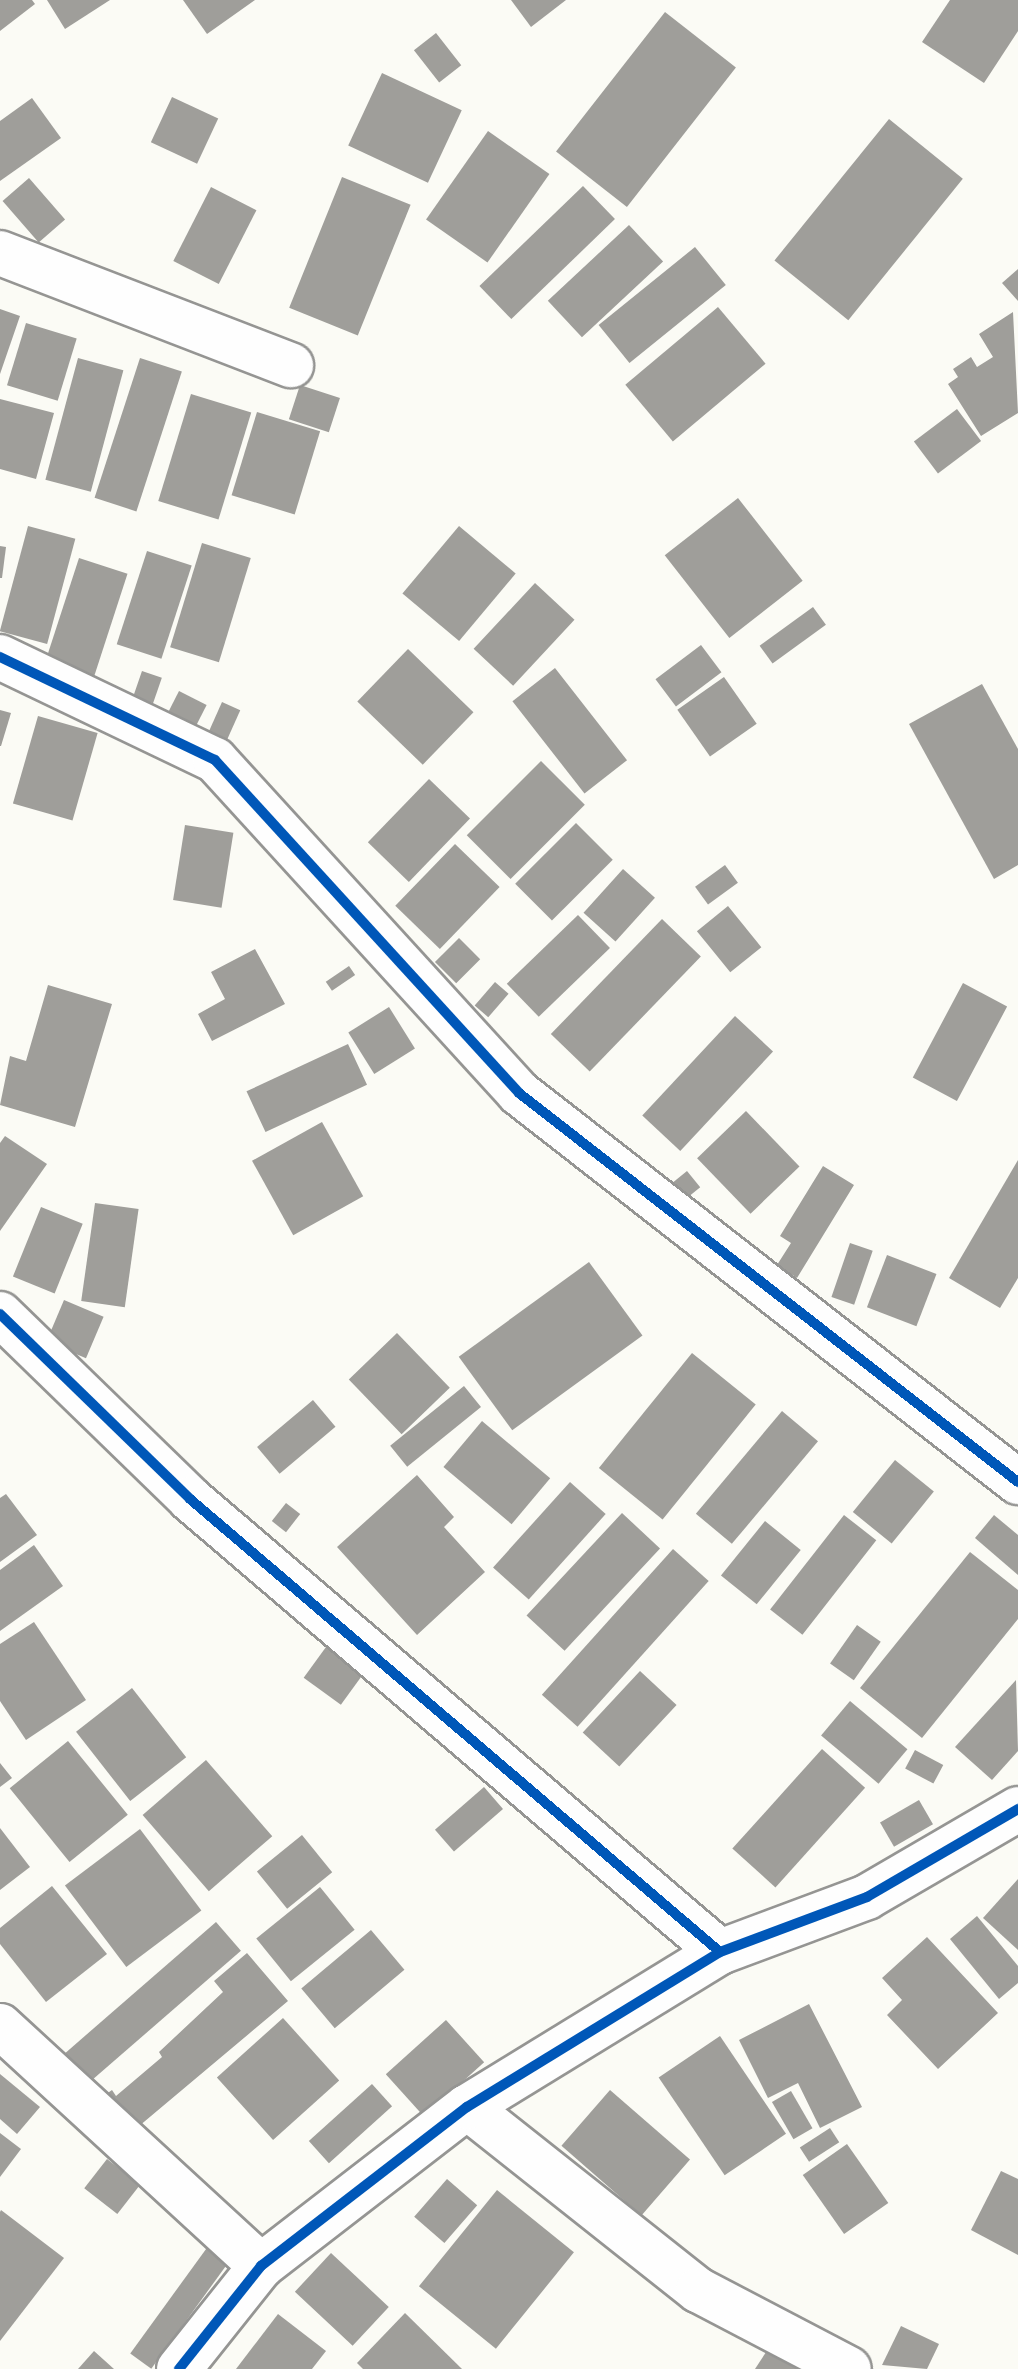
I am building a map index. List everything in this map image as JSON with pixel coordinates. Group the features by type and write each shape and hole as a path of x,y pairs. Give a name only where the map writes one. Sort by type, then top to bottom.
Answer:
{"street":[{"path":"0,253 291,365"},
{"path":"0,657 215,760 519,1093 1018,1482"},
{"path":"0,1314 71,1391 190,1499 720,1952"},
{"path":"179,2369 261,2266 467,2107 720,1952 867,1897 1013,1822"},
{"path":"0,2026 261,2266"},
{"path":"467,2107 698,2290 849,2369"}],"building":[{"path":"0,0 32,0 35,4 0,31"},
{"path":"47,0 110,0 65,29"},
{"path":"183,0 255,0 207,34"},
{"path":"511,0 566,0 531,27"},
{"path":"950,0 1018,0 1018,31 984,83 922,42"},
{"path":"665,12 736,67 627,207 556,151"},
{"path":"436,33 461,65 439,83 414,50"},
{"path":"382,73 462,110 428,183 348,146"},
{"path":"172,97 218,119 197,164 151,142"},
{"path":"32,98 61,138 0,181 0,121"},
{"path":"889,119 963,179 848,320 774,260"},
{"path":"488,131 549,174 487,262 426,219"},
{"path":"342,177 411,205 358,335 289,308"},
{"path":"29,178 65,220 39,242 3,201"},
{"path":"583,186 615,219 511,319 479,286"},
{"path":"211,187 256,210 219,284 173,261"},
{"path":"629,225 663,262 582,337 548,301"},
{"path":"695,247 726,285 629,363 599,325"},
{"path":"1018,269 1018,301 1002,283"},
{"path":"718,307 766,364 673,441 625,385"},
{"path":"0,309 20,316 0,374"},
{"path":"1013,312 1018,413 981,436 948,384 958,377 953,369 971,357 977,367 993,357 979,334"},
{"path":"26,323 77,338 58,401 7,385"},
{"path":"78,358 123,370 91,492 45,480"},
{"path":"140,358 182,372 136,511 95,498"},
{"path":"300,385 340,398 329,432 289,419"},
{"path":"191,394 251,412 219,520 158,501"},
{"path":"0,399 54,413 36,479 0,469"},
{"path":"957,409 981,441 938,473 914,441"},
{"path":"257,412 320,431 295,514 232,495"},
{"path":"738,498 803,581 729,638 665,555"},
{"path":"28,526 75,539 47,644 0,631"},
{"path":"459,526 516,574 459,641 402,593"},
{"path":"202,543 251,558 219,662 170,647"},
{"path":"0,546 6,547 2,578 0,578"},
{"path":"147,551 192,566 161,659 117,644"},
{"path":"79,558 128,574 93,679 45,664"},
{"path":"535,583 574,620 513,686 474,649"},
{"path":"813,607 826,625 773,664 760,646"},
{"path":"701,645 721,672 676,706 655,679"},
{"path":"408,649 473,712 423,765 357,702"},
{"path":"555,668 627,760 584,793 512,701"},
{"path":"142,671 162,678 153,703 133,697"},
{"path":"724,677 757,724 710,756 677,710"},
{"path":"982,684 1018,749 1018,865 994,879 909,724"},
{"path":"179,691 207,705 195,728 167,714"},
{"path":"222,702 240,710 224,748 205,739"},
{"path":"0,710 11,713 1,746 0,746"},
{"path":"38,716 98,733 73,821 13,803"},
{"path":"541,761 585,805 511,879 467,835"},
{"path":"429,779 470,819 409,882 368,842"},
{"path":"576,823 613,860 552,921 515,884"},
{"path":"185,825 233,833 222,908 173,900"},
{"path":"455,844 500,887 440,949 395,906"},
{"path":"725,865 738,883 708,905 695,887"},
{"path":"623,869 655,898 615,942 584,913"},
{"path":"728,906 761,947 730,972 697,931"},
{"path":"578,915 610,948 539,1017 507,984"},
{"path":"662,919 701,957 590,1072 551,1034"},
{"path":"459,938 480,959 456,983 435,962"},
{"path":"255,949 285,1004 212,1041 198,1014 225,999 211,972"},
{"path":"349,966 355,975 332,991 326,982"},
{"path":"495,982 509,994 488,1017 475,1005"},
{"path":"963,983 1007,1006 957,1101 913,1077"},
{"path":"48,985 112,1004 75,1127 0,1105 10,1056 26,1061"},
{"path":"389,1007 415,1049 374,1074 348,1032"},
{"path":"735,1016 773,1051 680,1151 642,1115"},
{"path":"348,1044 367,1085 266,1132 246,1091"},
{"path":"746,1111 799,1166 751,1214 697,1158"},
{"path":"322,1122 363,1196 293,1235 252,1161"},
{"path":"5,1136 47,1164 0,1231 0,1143"},
{"path":"1018,1160 1018,1278 1000,1308 949,1278"},
{"path":"823,1166 854,1185 797,1278 777,1265 791,1243 780,1236"},
{"path":"687,1171 700,1187 682,1202 669,1185"},
{"path":"95,1203 139,1209 125,1307 81,1301"},
{"path":"41,1207 83,1224 55,1293 13,1277"},
{"path":"850,1243 873,1251 854,1305 831,1297"},
{"path":"887,1255 936,1274 916,1326 867,1307"},
{"path":"589,1262 642,1336 512,1430 459,1357"},
{"path":"64,1300 104,1317 86,1358 46,1341"},
{"path":"397,1333 450,1388 402,1434 349,1380"},
{"path":"692,1353 756,1405 663,1520 599,1468"},
{"path":"464,1386 481,1407 407,1467 390,1446"},
{"path":"313,1400 335,1427 280,1474 257,1447"},
{"path":"782,1411 818,1441 732,1544 696,1514"},
{"path":"482,1421 550,1478 512,1524 443,1467"},
{"path":"895,1460 934,1491 892,1544 853,1512"},
{"path":"417,1475 454,1517 444,1527 485,1572 417,1635 337,1547"},
{"path":"570,1482 606,1514 529,1600 493,1567"},
{"path":"6,1494 37,1535 0,1562 0,1498"},
{"path":"286,1503 300,1514 286,1532 272,1521"},
{"path":"622,1513 660,1548 565,1651 527,1615"},
{"path":"844,1515 876,1540 802,1635 770,1610"},
{"path":"994,1515 1018,1535 1018,1575 975,1538"},
{"path":"765,1521 801,1550 757,1604 721,1575"},
{"path":"34,1545 63,1586 0,1631 0,1570"},
{"path":"673,1549 709,1581 578,1727 542,1695"},
{"path":"970,1552 1018,1590 1018,1619 922,1738 860,1688"},
{"path":"34,1622 86,1700 26,1740 0,1701 0,1644"},
{"path":"857,1625 881,1642 854,1680 830,1664"},
{"path":"326,1647 363,1674 341,1705 304,1678"},
{"path":"640,1671 677,1705 619,1767 583,1732"},
{"path":"1016,1680 1018,1751 992,1780 955,1747"},
{"path":"132,1688 186,1757 130,1801 76,1732"},
{"path":"850,1701 907,1749 879,1784 821,1735"},
{"path":"68,1741 128,1815 69,1862 10,1788"},
{"path":"822,1749 865,1788 775,1887 732,1849"},
{"path":"915,1750 943,1765 933,1784 905,1769"},
{"path":"206,1760 272,1836 209,1891 143,1815"},
{"path":"0,1763 12,1778 0,1787"},
{"path":"484,1787 503,1809 454,1852 435,1830"},
{"path":"919,1800 933,1824 894,1847 880,1822"},
{"path":"0,1828 30,1867 0,1890"},
{"path":"140,1829 201,1910 126,1967 65,1886"},
{"path":"302,1835 332,1872 287,1909 257,1872"},
{"path":"1018,1879 1018,1950 983,1918"},
{"path":"52,1886 107,1954 46,2002 0,1944 0,1928"},
{"path":"320,1887 355,1930 291,1981 256,1939"},
{"path":"977,1916 1018,1966 1018,1983 999,1999 950,1939"},
{"path":"216,1922 241,1951 88,2084 63,2055"},
{"path":"371,1930 404,1970 335,2028 301,1988"},
{"path":"927,1937 998,2013 938,2069 887,2015 902,2000 882,1978"},
{"path":"247,1953 288,2001 132,2132 102,2097 112,2090 116,2096 162,2057 159,2052 223,1992 214,1981"},
{"path":"809,2004 862,2107 820,2128 798,2083 768,2098 739,2040"},
{"path":"283,2018 339,2080 273,2140 217,2078"},
{"path":"446,2020 484,2062 424,2117 386,2074"},
{"path":"720,2036 786,2134 725,2175 659,2077"},
{"path":"0,2074 40,2107 17,2134 0,2119"},
{"path":"372,2084 392,2106 329,2163 309,2141"},
{"path":"610,2090 690,2160 641,2215 561,2146"},
{"path":"791,2091 812,2128 793,2139 772,2102"},
{"path":"830,2128 839,2142 809,2162 800,2148"},
{"path":"0,2133 21,2149 0,2177"},
{"path":"847,2144 888,2203 844,2234 803,2175"},
{"path":"107,2159 140,2185 117,2214 84,2188"},
{"path":"1001,2171 1018,2179 1018,2255 971,2230"},
{"path":"447,2179 477,2205 444,2243 414,2217"},
{"path":"497,2190 574,2252 496,2349 419,2286"},
{"path":"0,2212 64,2258 0,2341"},
{"path":"209,2245 230,2260 151,2369 130,2353"},
{"path":"331,2253 389,2307 353,2346 295,2292"},
{"path":"405,2313 462,2369 363,2369 357,2363"},
{"path":"278,2314 326,2351 312,2369 236,2369"},
{"path":"901,2326 939,2344 927,2369 882,2365"},
{"path":"768,2349 801,2369 755,2369"},
{"path":"94,2351 114,2369 78,2369"}],"cycle path":[{"path":"0,657 215,760 519,1093 1018,1482"},
{"path":"0,1314 190,1499 720,1952"},
{"path":"179,2369 261,2266 467,2107 720,1952 867,1897 1018,1809"}]}
